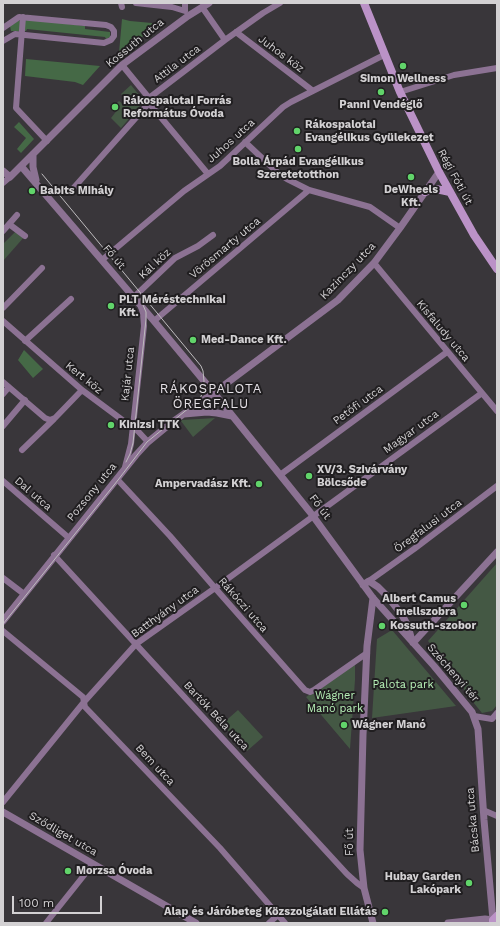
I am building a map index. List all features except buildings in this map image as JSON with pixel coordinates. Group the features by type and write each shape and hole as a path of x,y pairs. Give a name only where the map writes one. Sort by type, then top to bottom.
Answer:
{"main road":[{"name":"Régi Fóti út","path":"364,3 400,92 439,172 474,235 496,267"},
{"path":"425,192 436,189 450,192"}],"street":[{"path":"136,3 172,7 186,13 186,3"},
{"name":"Kossuth utca","path":"10,177 122,64 186,13 209,3"},
{"name":"Attila utca","path":"70,192 149,100 224,40 280,3"},
{"path":"202,7 224,40"},
{"path":"3,28 19,17 23,17 16,108 47,141"},
{"name":"Kossuth utca","path":"22,35 104,43 111,40 114,36 114,31 111,27 106,25 23,17"},
{"name":"Juhos köz","path":"236,32 313,91"},
{"path":"3,41 15,34 22,35"},
{"name":"Juhos utca","path":"102,260 184,191 208,174 283,107 384,55"},
{"path":"122,64 208,174"},
{"path":"400,92 454,75 497,68"},
{"path":"245,142 287,180 309,190 370,207 400,228"},
{"name":"Fő út","path":"34,154 33,167 37,182"},
{"name":"Fő út","path":"21,166 37,182 214,393 366,583 372,598 367,653 363,734 360,850 364,888 373,923"},
{"path":"3,171 10,177 3,184"},
{"name":"Kazinczy utca","path":"214,393 338,300 374,263 439,172"},
{"name":"Vörösmarty utca","path":"154,321 309,190"},
{"path":"3,231 17,215"},
{"path":"9,224 25,236"},
{"name":"Kál köz","path":"134,297 174,258 198,246 212,235"},
{"name":"Kisfaludy utca","path":"374,263 497,411"},
{"path":"3,308 42,268"},
{"path":"25,341 72,299"},
{"name":"Kajár utca","path":"124,470 131,444 144,323 143,313 139,303"},
{"name":"Kert köz","path":"3,321 82,390 132,427 148,442"},
{"name":"Petőfi utca","path":"280,475 447,352"},
{"path":"3,382 46,418 50,420 55,418"},
{"path":"3,394 9,387"},
{"path":"22,450 82,390"},
{"name":"Pozsony utca","path":"3,621 54,556 148,442 182,415 214,393"},
{"name":"Magyar utca","path":"313,516 482,393"},
{"path":"3,426 25,400"},
{"path":"182,415 196,412 207,412 232,416"},
{"name":"Rákóczi utca","path":"117,479 170,536 305,690 310,692 314,690 367,653"},
{"name":"Dal utca","path":"3,481 69,538"},
{"name":"Öregfalusi utca","path":"366,583 414,550 497,486"},
{"name":"Batthyány utca","path":"3,802 84,702 136,644 313,516"},
{"name":"Széchenyi tér","path":"413,643 497,552"},
{"name":"Bartók Béla utca","path":"54,556 347,874 364,888"},
{"path":"3,578 24,594"},
{"name":"Széchenyi tér","path":"366,583 378,587 388,597 402,615 408,626 413,643"},
{"name":"Széchenyi tér","path":"372,598 461,697 474,716 494,720 497,713"},
{"name":"Bem utca","path":"3,631 83,697 85,706 220,848 285,923"},
{"name":"Bácska utca","path":"474,716 478,729 483,810 495,920"},
{"path":"483,810 497,816"},
{"name":"Sződliget utca","path":"3,812 196,923"},
{"path":"46,923 92,864"},
{"path":"269,923 278,915"},
{"path":"448,923 485,919 495,920"}],"green space":[{"path":"27,19 85,26 85,29 110,32 110,37 106,39 105,37 27,29 26,31 11,31 10,26 18,21 26,21"},
{"path":"122,19 163,24 124,48 119,53"},
{"path":"26,59 100,66 83,85 75,82 25,76"},
{"path":"131,85 144,101 121,128 111,118 118,109 115,105 119,101 123,104 127,100 121,94"},
{"path":"19,122 34,139 21,153 17,149 26,138 14,127"},
{"path":"17,230 25,236 3,261 3,244"},
{"path":"24,350 43,369 33,378 18,360"},
{"path":"215,418 193,437 181,421 182,420"},
{"path":"497,563 497,705 492,711 482,713 464,691 464,681 428,641"},
{"name":"Palota park","path":"392,630 456,706 372,718 377,639"},
{"name":"Wágner Manó park","path":"355,663 355,680 350,749 306,697"},
{"path":"238,710 263,737 247,751 222,724"}],"tram line":[{"path":"3,624 147,442 200,399 204,381 201,366 42,174"},
{"path":"126,462 133,443 146,319 146,312 140,298"}],"place":[{"name":"Simon Wellness","path":"403,66"},
{"name":"Panni Vendéglő","path":"381,92"},
{"name":"Rákospalotai Forrás Református Óvoda","path":"115,107"},
{"name":"Rákospalotai Evangélikus Gyülekezet","path":"297,131"},
{"name":"Bolla Árpád Evangélikus Szeretetotthon","path":"298,149"},
{"name":"DeWheels Kft.","path":"411,177"},
{"name":"Babits Mihály","path":"32,191"},
{"name":"PLT Méréstechnikai Kft.","path":"111,306"},
{"name":"Med-Dance Kft.","path":"193,340"},
{"name":"Kinizsi TTK","path":"111,425"},
{"name":"XV/3. Szivárvány Bölcsőde","path":"309,476"},
{"name":"Ampervadász Kft.","path":"259,484"},
{"name":"Albert Camus mellszobra","path":"464,605"},
{"name":"Kossuth-szobor","path":"382,626"},
{"name":"Wágner Manó","path":"344,725"},
{"name":"Morzsa Óvoda","path":"68,871"},
{"name":"Hubay Garden Lakópark","path":"469,883"},
{"name":"Alap és Járóbeteg Közszolgálati Ellátás","path":"385,912"}],"district":[{"name":"RÁKOSPALOTA ÖREGFALU","path":"211,396"}]}
